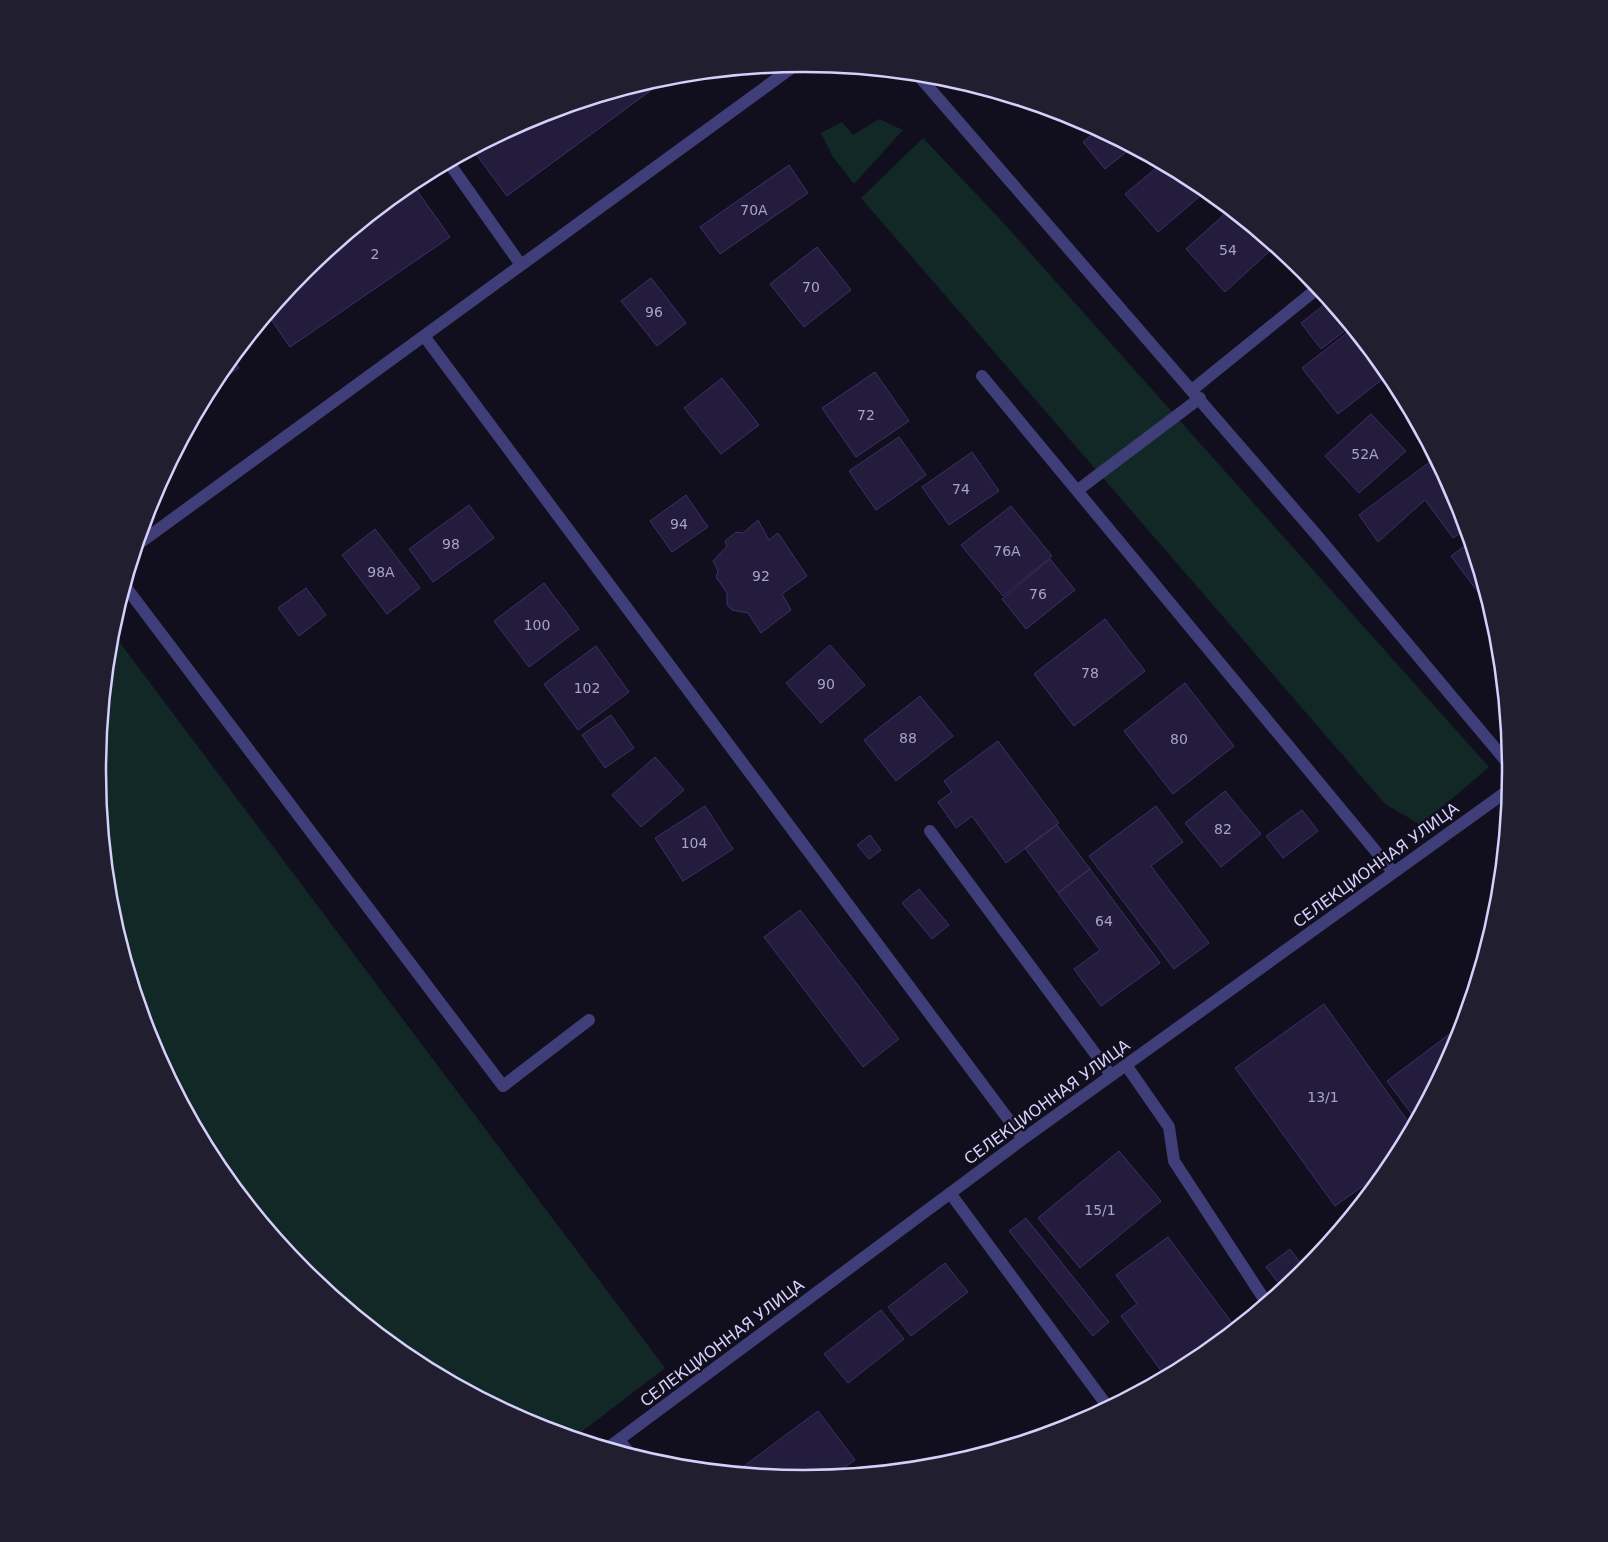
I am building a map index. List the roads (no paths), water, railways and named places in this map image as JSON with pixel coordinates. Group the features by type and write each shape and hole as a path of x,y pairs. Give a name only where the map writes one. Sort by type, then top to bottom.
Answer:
{"street":[{"path":"146,539 785,73"},
{"path":"925,83 1196,394 1502,756"},
{"path":"452,168 521,265"},
{"path":"1078,490 1196,394 1313,293"},
{"path":"424,336 1023,1139"},
{"path":"982,376 1393,872"},
{"path":"129,592 503,1086 589,1020"},
{"name":"СЕЛЕКЦИОННАЯ УЛИЦА","path":"615,1443 1023,1139 1501,794"},
{"path":"930,831 1111,1075"},
{"path":"1126,1065 1169,1127 1174,1161 1263,1298"},
{"path":"950,1193 1104,1401"}]}
